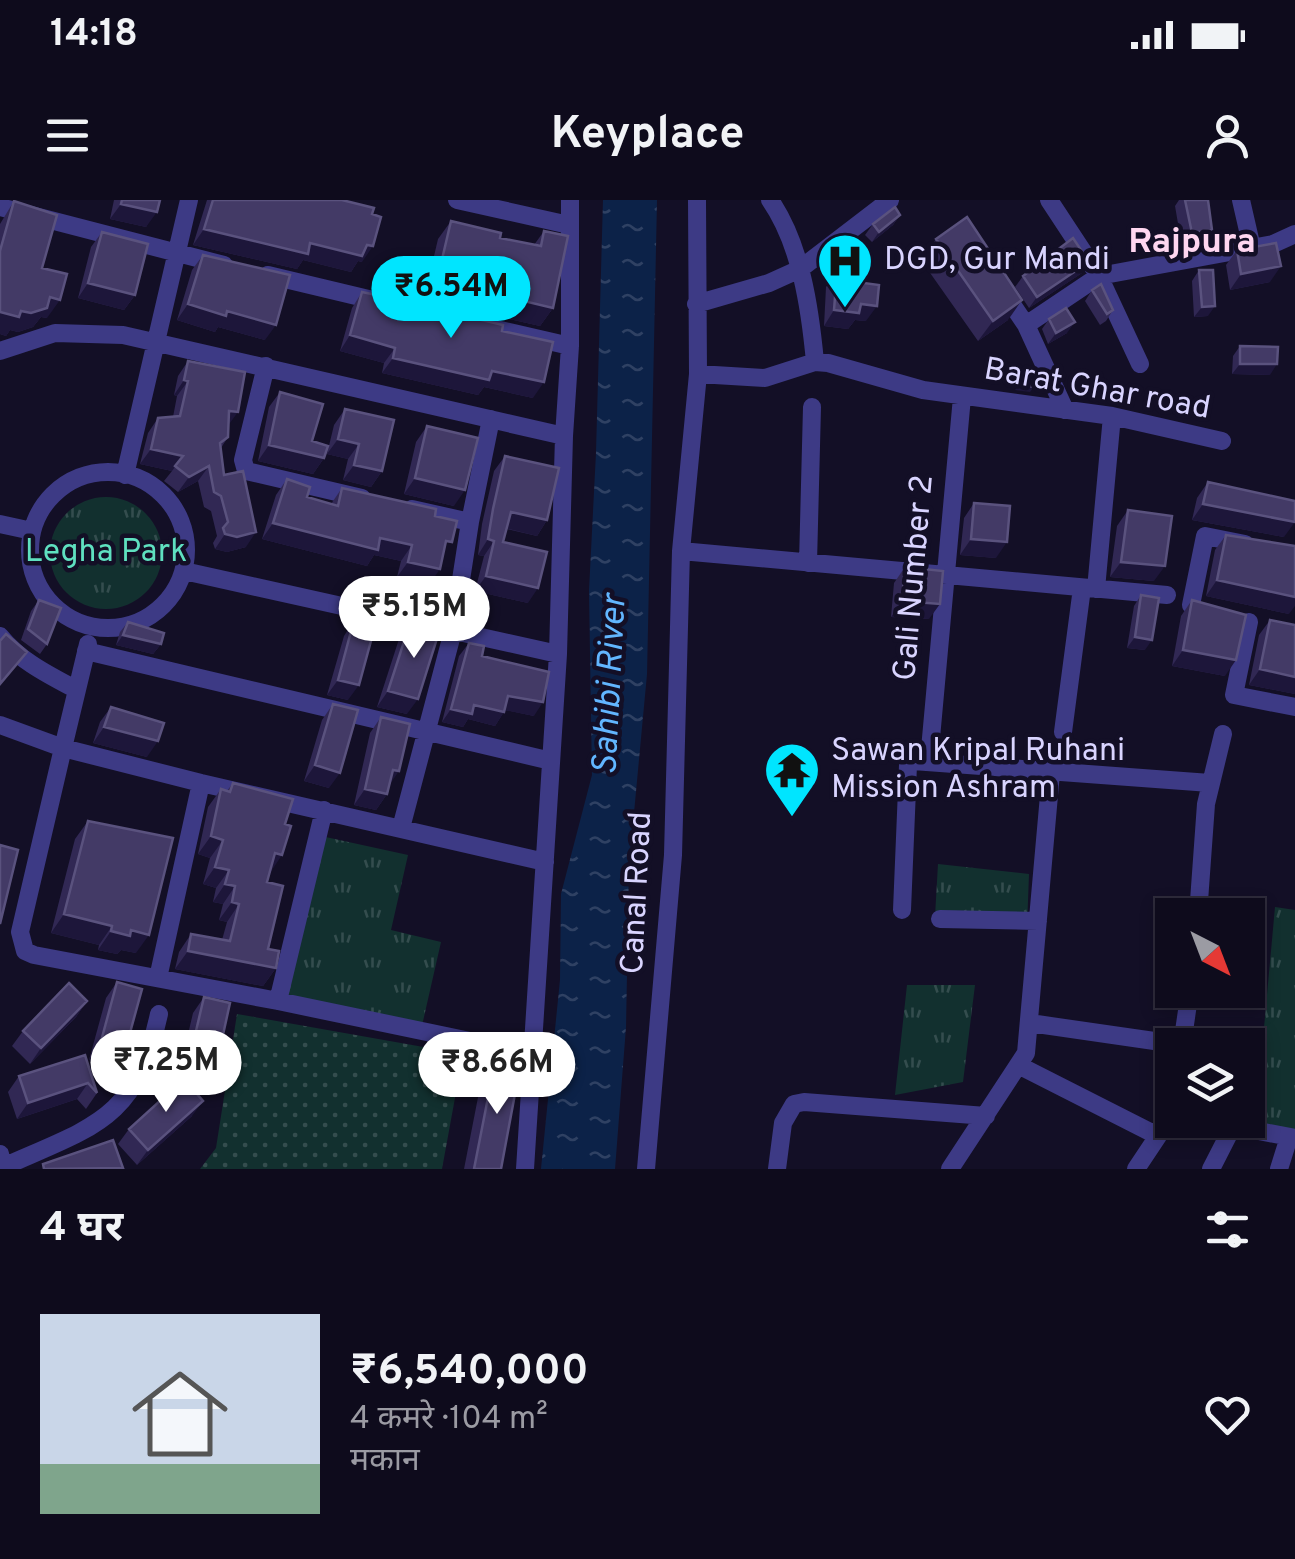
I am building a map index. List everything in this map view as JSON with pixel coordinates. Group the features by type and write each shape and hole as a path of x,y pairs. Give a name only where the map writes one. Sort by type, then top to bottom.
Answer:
{"street":[{"path":"126,475 189,200"},
{"path":"456,200 569,225"},
{"path":"525,1169 558,654 570,346 570,200"},
{"name":"Canal Road","path":"646,1169 672,855 681,551 698,374 698,200"},
{"path":"698,374 765,378 815,362 800,269 788,233 770,200"},
{"path":"696,304 769,283 800,269 890,200"},
{"path":"1049,200 1099,276 1140,364"},
{"path":"1241,200 1252,248"},
{"path":"0,207 177,254 570,346"},
{"path":"1026,325 1099,276 1273,244 1295,234"},
{"path":"994,277 1026,325 1065,410"},
{"path":"0,350 55,334 158,340 564,436"},
{"name":"Barat Ghar road","path":"815,362 962,397 1112,416 1222,441"},
{"path":"266,366 243,460 246,471 470,522"},
{"name":"Gali Number 2","path":"940,761 930,749 962,397"},
{"path":"808,563 812,408"},
{"path":"1063,732 1089,588 1112,416"},
{"path":"401,828 452,630 491,419"},
{"path":"110,472 136,477 160,491 177,512 186,538 184,571 172,596 152,615 128,626 92,627 72,620 50,604 36,580 30,554 32,531 43,506 62,487 87,475 110,472"},
{"path":"0,524 32,531"},
{"path":"681,551 1089,588 1186,603 1205,536 1258,546"},
{"path":"184,571 558,654"},
{"path":"1249,622 1234,695 1295,707"},
{"path":"92,627 20,932 25,950 34,955 532,1054"},
{"path":"0,636 43,673 77,690"},
{"path":"86,651 552,761"},
{"path":"0,725 63,748 201,783 545,862"},
{"path":"1200,898 1210,783 1223,734"},
{"path":"902,910 908,765 912,761 1210,783"},
{"path":"950,1169 1026,1053 1051,773"},
{"path":"158,978 201,783"},
{"path":"278,1001 324,810"},
{"path":"940,920 1038,921"},
{"path":"0,1154 4,1167 94,1126 120,1106 150,1055 160,1014"},
{"path":"1030,1023 1155,1041"},
{"path":"1020,1066 1155,1134"},
{"path":"777,1169 783,1123 794,1104 986,1116"},
{"path":"1265,1132 1292,1137 1279,1169"},
{"path":"1136,1169 1157,1138"},
{"path":"1214,1169 1227,1138"}],"green space":[{"name":"Legha Park","path":"106,497 127,502 145,514 157,532 162,553 157,574 145,592 127,604 106,609 85,604 67,592 55,574 50,553 55,532 67,514 85,502"},
{"path":"321,836 408,855 391,930 441,942 421,1030 284,999"},
{"path":"938,864 1029,874 1027,927 935,917"},
{"path":"1275,907 1295,910 1295,1133 1265,1128 1264,1028"},
{"path":"907,985 975,985 963,1082 895,1095"},
{"path":"237,1014 463,1054 442,1169 200,1169 216,1148"}],"water":[{"name":"Sahibi River","path":"603,200 657,200 647,674 629,866 626,1027 615,1169 541,1169 560,980 561,894 592,775 589,591"}],"building":[{"path":"122,200 160,200 157,212 121,204"},
{"path":"213,200 342,200 374,208 372,214 381,217 373,246 367,245 362,256 310,243 308,254 204,229"},
{"path":"1185,200 1208,200 1212,230 1192,233"},
{"path":"14,201 57,215 42,268 67,274 60,300 50,297 47,308 31,313 21,311 19,317 0,312 0,251"},
{"path":"895,207 900,215 879,232 873,224"},
{"path":"967,217 1022,300 993,321 936,239"},
{"path":"451,221 501,233 500,238 541,246 544,231 568,236 553,308 461,286 465,274 440,268"},
{"path":"102,232 148,244 135,295 88,283"},
{"path":"1073,238 1089,262 1037,297 1023,276"},
{"path":"1276,243 1281,266 1241,274 1237,250"},
{"path":"203,255 290,275 276,325 188,304"},
{"path":"1199,270 1213,270 1215,306 1202,307"},
{"path":"837,272 850,273 849,281 879,285 877,306 861,304 859,313 834,310"},
{"path":"1101,284 1113,310 1107,314 1092,290"},
{"path":"362,292 381,296 379,304 404,311 406,302 503,325 502,331 553,342 544,382 492,371 489,380 393,358 395,348 350,335"},
{"path":"1066,308 1075,322 1056,333 1049,319"},
{"path":"1240,346 1278,347 1277,364 1240,364"},
{"path":"188,361 245,372 238,412 229,411 228,437 220,443 224,475 243,471 256,532 237,537 225,534 223,528 228,522 221,496 214,492 209,466 189,477 175,466 183,456 151,449 158,418 180,416"},
{"path":"1019,379 1034,380 1034,387 1019,385"},
{"path":"280,392 323,404 312,441 328,446 324,458 269,445"},
{"path":"345,409 394,420 382,471 354,465 359,444 338,439"},
{"path":"427,426 478,438 465,490 415,478"},
{"path":"505,456 559,468 547,520 511,512 503,542 547,552 538,588 486,576 494,541 488,539"},
{"path":"287,479 310,487 307,497 338,506 342,488 436,509 435,516 457,521 452,542 446,541 440,569 408,562 412,545 380,538 378,550 273,523"},
{"path":"1208,482 1295,501 1295,522 1203,504"},
{"path":"974,503 1010,506 1007,542 971,539"},
{"path":"1128,510 1172,516 1165,566 1121,562"},
{"path":"1226,535 1295,546 1295,597 1217,580"},
{"path":"905,567 943,571 940,604 902,601"},
{"path":"1141,595 1159,598 1152,640 1135,637"},
{"path":"39,600 61,608 47,644 28,629"},
{"path":"1192,600 1246,615 1236,660 1183,650"},
{"path":"354,620 375,626 359,685 338,680"},
{"path":"1270,620 1295,625 1295,677 1260,669"},
{"path":"128,622 164,633 161,644 123,635"},
{"path":"410,623 439,632 418,699 388,691"},
{"path":"6,634 27,652 0,684 0,641"},
{"path":"469,643 484,646 482,656 549,672 543,702 508,696 504,712 474,705 472,714 451,709"},
{"path":"333,704 358,710 340,773 315,765"},
{"path":"111,707 164,723 158,741 104,727"},
{"path":"381,717 410,724 399,771 393,770 387,794 365,789"},
{"path":"233,783 293,799 285,824 291,826 282,855 275,853 267,882 283,886 268,949 279,951 276,968 188,951 191,934 230,941 239,904 232,902 235,886 225,884 229,870 215,867 223,840 211,836 221,789 230,792"},
{"path":"88,821 173,838 149,935 131,930 130,936 111,931 112,926 64,914"},
{"path":"0,845 18,850 0,924"},
{"path":"117,982 142,989 125,1051 100,1045"},
{"path":"69,983 87,1001 41,1048 23,1031"},
{"path":"204,997 230,1003 215,1071 188,1065"},
{"path":"85,1055 97,1093 88,1083 28,1103 19,1076"},
{"path":"495,1062 520,1067 501,1169 474,1169"},
{"path":"184,1079 203,1101 148,1150 129,1129"},
{"path":"113,1140 123,1168 44,1169 43,1164"}],"place":[{"name":"DGD, Gur Mandi","path":"845,310"},
{"name":"Sawan Kripal Ruhani Mission Ashram","path":"792,819"}],"district":[{"name":"Rajpura","path":"1192,243"}]}
